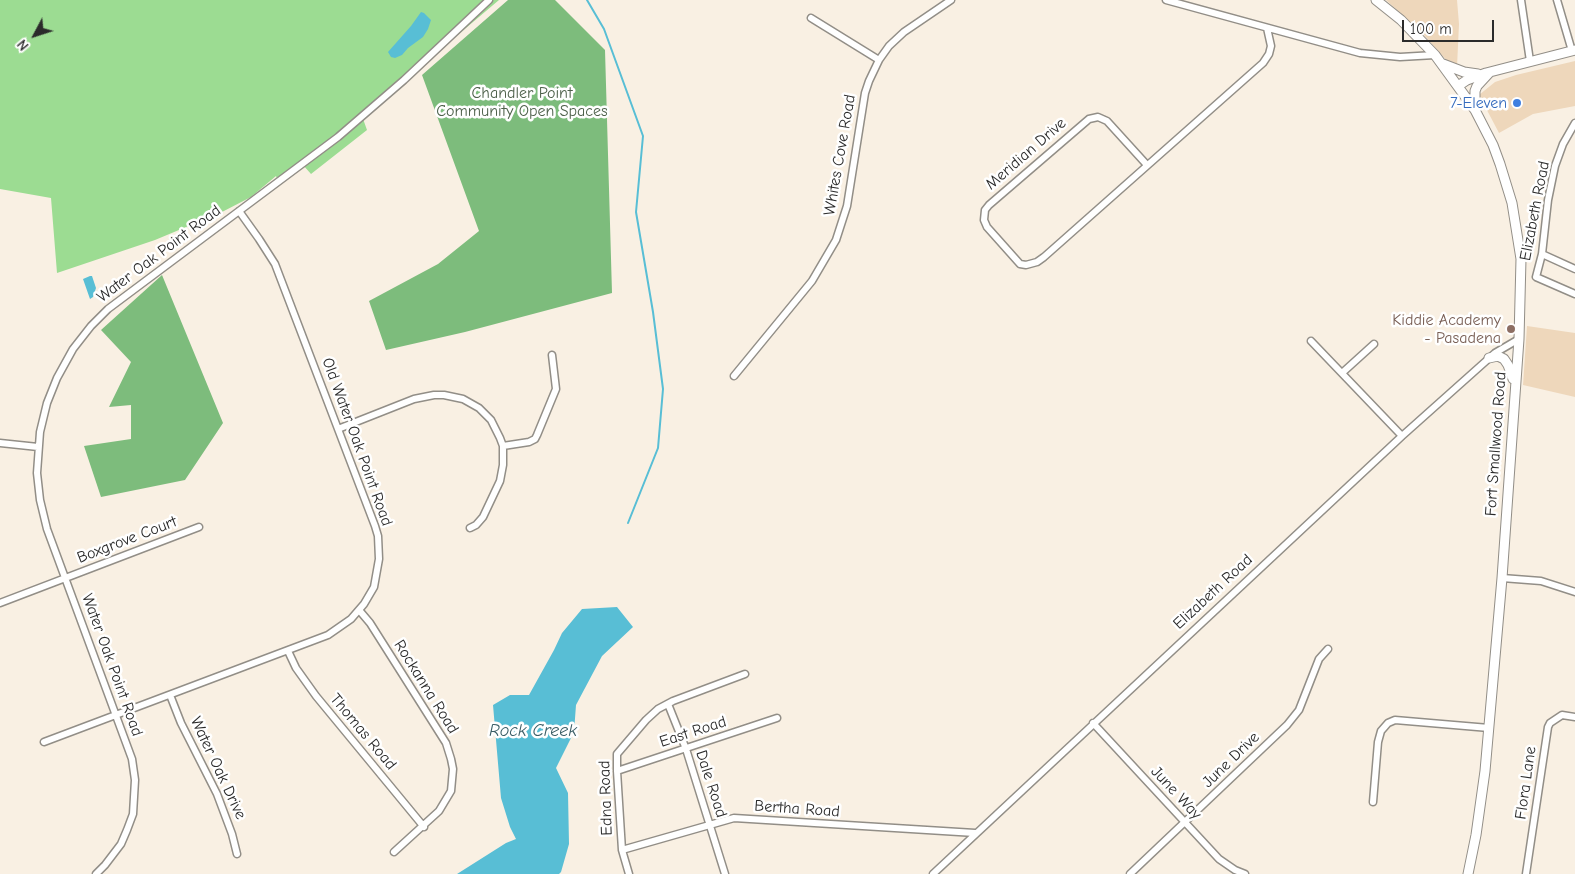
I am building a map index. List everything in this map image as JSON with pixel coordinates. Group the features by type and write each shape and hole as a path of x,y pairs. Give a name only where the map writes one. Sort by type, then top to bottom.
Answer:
{"main road":[{"name":"Fort Smallwood Road","path":"1376,0 1401,20 1437,59 1475,110 1493,145 1512,203 1521,259 1519,339 1502,578 1483,789 1468,874"},
{"path":"1458,86 1487,72 1573,50"},
{"path":"1437,59 1464,72 1487,72"},
{"path":"1475,110 1475,91 1487,72"},
{"path":"1489,358 1498,356 1504,359 1515,384"}],"street":[{"name":"Water Oak Point Road","path":"96,874 121,844 130,823 134,805 135,780 132,759 47,530 40,500 38,447 47,403 57,378 73,349 91,326 108,309 338,137 404,80 489,0"},
{"name":"Whites Cove Road","path":"734,376 812,281 836,240 848,201 865,92 879,60 889,46 904,32 950,0"},
{"path":"1166,0 1360,53 1437,59"},
{"path":"1521,0 1530,61"},
{"path":"1557,0 1573,50"},
{"path":"811,18 879,60"},
{"name":"Meridian Drive","path":"1147,165 1107,121 1098,117 1089,119 988,205 984,214 984,220 1015,260 1026,266 1044,257 1263,62 1270,54 1271,46 1267,28"},
{"name":"Elizabeth Road","path":"1575,123 1563,144 1555,166 1548,200 1542,254 1536,277 1575,294"},
{"name":"Old Water Oak Point Road","path":"44,742 288,651 336,631 360,610 374,587 378,568 379,548 375,526 275,264 239,211"},
{"path":"1542,254 1575,269"},
{"name":"Elizabeth Road","path":"933,874 1402,436 1499,349 1519,339"},
{"path":"1311,340 1402,436"},
{"path":"1342,373 1374,344"},
{"path":"503,446 529,442 535,439 556,389 552,355"},
{"path":"338,429 414,399 434,395 463,399 479,408 496,428 503,446 504,465 500,481 483,517 476,525 470,528"},
{"path":"0,443 38,447"},
{"name":"Boxgrove Court","path":"0,603 200,527"},
{"path":"1502,578 1541,581 1575,592"},
{"name":"Rockanna Road","path":"360,610 440,735 451,759 452,783 448,798 439,812 394,852"},
{"name":"June Drive","path":"1130,874 1288,724 1299,710 1319,659 1328,649"},
{"name":"Thomas Road","path":"288,651 296,668 316,696 424,826"},
{"name":"Edna Road","path":"629,874 622,850 616,760 620,749 650,715 668,704 744,674"},
{"name":"Water Oak Drive","path":"170,695 181,723 222,807 237,854"},
{"name":"Dale Road","path":"668,704 686,749 724,874"},
{"name":"Flora Lane","path":"1526,874 1548,728 1557,717 1562,715 1575,717"},
{"name":"East Road","path":"617,771 777,718"},
{"path":"1373,802 1378,742 1381,731 1388,723 1395,720 1489,728"},
{"name":"June Way","path":"1093,723 1218,859 1245,874"},
{"name":"Bertha Road","path":"622,850 734,818 975,834"}],"shaded area":[{"path":"1386,0 1457,0 1459,24 1457,67 1448,62 1424,35"},
{"path":"1575,61 1575,106 1533,114 1499,133 1479,95 1495,82"},
{"path":"1527,326 1575,333 1575,397 1523,385"}],"green space":[{"path":"0,0 499,0 362,116 367,130 311,174 303,165 278,181 276,176 251,197 222,212 155,240 57,273 51,198 0,189"},
{"name":"Chandler Point Community Open Spaces","path":"508,0 555,0 605,50 612,293 465,332 386,350 369,301 438,264 479,231 422,75"},
{"path":"162,275 223,423 185,480 101,497 84,446 131,439 131,405 109,407 131,362 101,330"}],"water":[{"path":"421,12 431,20 423,37 402,55 395,58 391,57 388,52"},
{"path":"92,276 96,288 93,297 90,299 83,279"},
{"name":"Rock Creek","path":"617,607 633,627 602,656 576,705 574,732 556,768 568,793 569,844 561,872 559,874 457,874 506,843 516,839 510,827 501,798 493,705 510,695 529,695 562,633 582,609"}],"waterway":[{"path":"587,0 604,29 643,136 636,212 653,312 663,389 658,448 628,523"}],"place":[{"name":"7-Eleven","path":"1517,103"},
{"name":"Kiddie Academy - Pasadena","path":"1511,329"}]}
